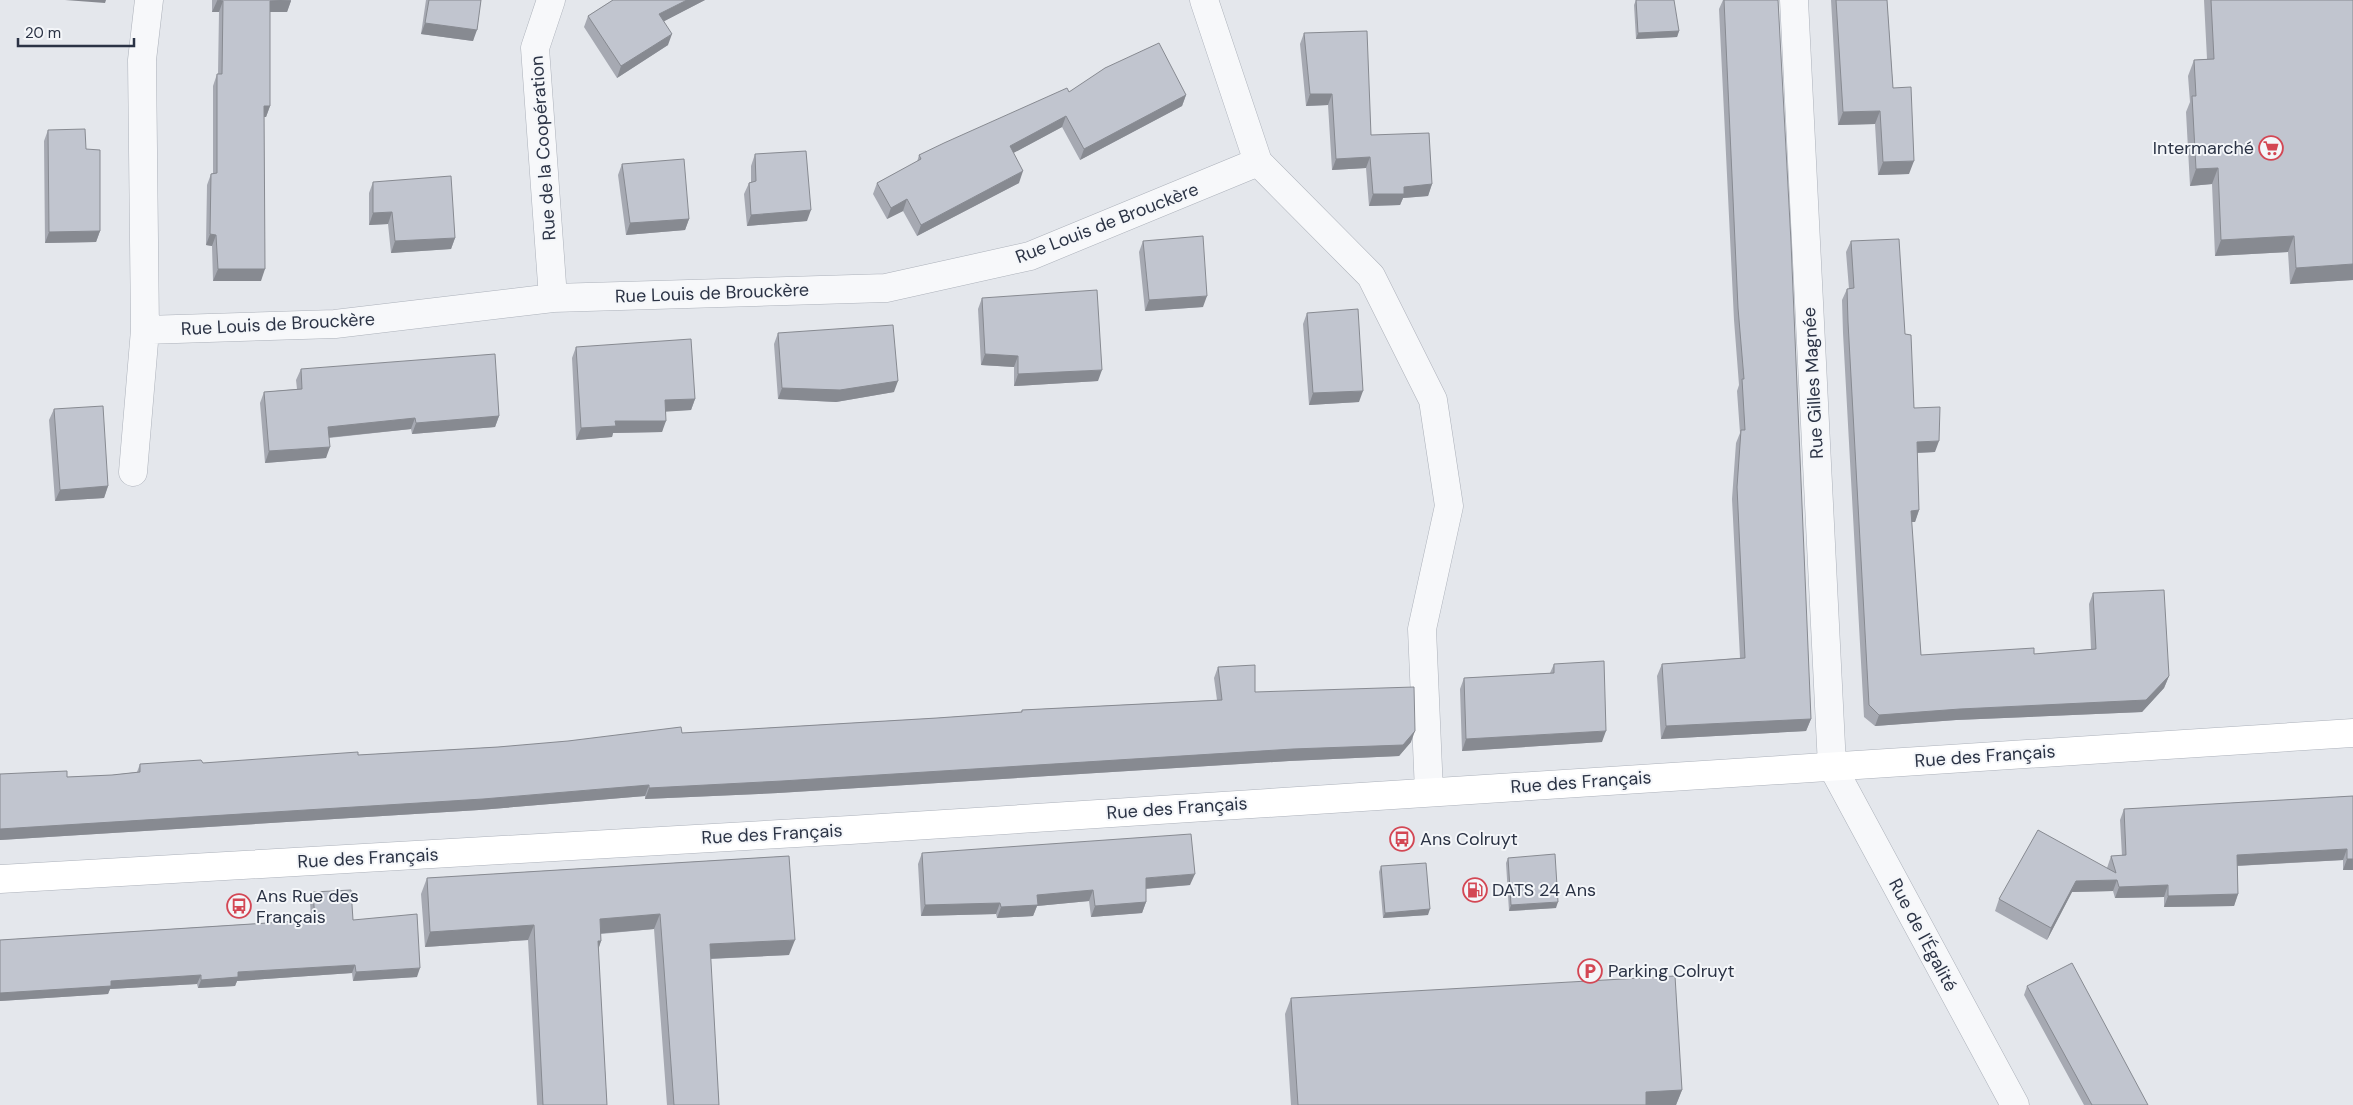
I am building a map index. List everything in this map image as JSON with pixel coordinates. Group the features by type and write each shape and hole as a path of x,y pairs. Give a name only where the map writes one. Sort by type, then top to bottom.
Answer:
{"main road":[{"name":"Rue des Français","path":"0,879 850,830 2353,733"}],"street":[{"path":"133,472 145,330 142,60 149,0"},
{"name":"Rue de la Coopération","path":"551,0 535,48 553,298"},
{"path":"1204,0 1258,162 1371,276 1434,400 1449,506 1422,630 1429,792"},
{"name":"Rue Gilles Magnée","path":"1794,0 1832,766"},
{"name":"Rue Louis de Brouckère","path":"145,330 335,324 553,298 886,288 1030,256 1258,162"},
{"name":"Rue de l'Égalité","path":"1832,766 2015,1105"}],"building":[{"path":"217,0 291,0 270,1 270,106 264,106 265,269 218,269 216,235 210,234 211,174 217,173 217,74 222,74 223,1"},
{"path":"429,0 481,0 477,30 425,23"},
{"path":"613,0 687,0 659,14 672,34 621,66 588,16"},
{"path":"1636,0 1674,0 1679,31 1638,33"},
{"path":"1724,0 1778,0 1791,242 1811,719 1666,726 1662,664 1745,658 1737,487 1741,430 1745,430 1742,379 1744,379 1738,308"},
{"path":"1836,0 1887,0 1893,88 1911,87 1914,161 1883,162 1880,111 1843,112"},
{"name":"Intermarché","path":"2211,0 2353,0 2353,264 2296,268 2294,236 2221,240 2218,168 2196,169 2192,96 2196,96 2194,60 2214,59"},
{"path":"1367,31 1371,135 1429,133 1432,184 1404,187 1404,194 1373,194 1370,157 1336,159 1332,94 1310,94 1304,33"},
{"path":"1159,43 1186,95 1084,149 1066,116 1010,146 1023,171 921,225 907,199 891,208 877,183 921,159 919,155 1067,88 1069,92 1105,68"},
{"path":"85,129 86,149 100,150 100,231 49,232 48,130"},
{"path":"806,151 811,210 751,215 749,183 756,181 755,154"},
{"path":"684,159 689,219 630,223 622,164"},
{"path":"451,176 455,238 395,241 392,212 373,213 373,182"},
{"path":"1203,236 1207,296 1149,300 1143,241"},
{"path":"1899,239 1905,334 1911,335 1914,408 1940,407 1939,441 1917,442 1919,510 1911,511 1921,655 2034,648 2034,654 2096,649 2093,593 2164,590 2169,676 2146,700 1879,715 1869,705 1847,289 1854,288 1851,241"},
{"path":"1097,290 1102,370 1018,374 1018,356 985,354 982,298"},
{"path":"1358,309 1363,391 1313,393 1307,313"},
{"path":"893,325 898,381 840,390 782,388 778,333"},
{"path":"691,339 695,399 665,400 666,421 615,421 616,426 581,428 576,347"},
{"path":"495,354 499,416 416,423 415,418 328,427 330,447 269,451 264,392 302,389 301,369"},
{"path":"103,406 108,486 60,490 54,409"},
{"path":"1604,661 1606,731 1466,739 1464,678 1554,673 1554,664"},
{"path":"1255,665 1255,692 1414,687 1415,731 1403,745 1293,749 782,781 649,788 649,785 483,799 0,829 0,774 67,771 67,777 112,775 140,772 140,764 201,760 203,763 358,752 358,755 498,747 568,741 681,727 682,733 937,718 1022,712 1022,710 1222,700 1218,667"},
{"path":"2353,796 2353,859 2347,859 2347,849 2237,855 2238,894 2168,896 2168,885 2119,887 2117,880 2076,881 2051,928 1999,899 2038,830 2116,873 2111,856 2126,855 2124,809"},
{"path":"1191,834 1195,874 1146,878 1146,902 1095,906 1093,890 1037,895 1038,905 1001,907 1000,903 925,905 922,853"},
{"path":"1555,854 1558,902 1511,905 1508,858"},
{"path":"789,856 795,940 710,944 719,1105 674,1105 660,914 600,919 601,941 598,941 607,1105 543,1105 534,925 430,932 427,878"},
{"path":"1426,863 1430,909 1385,913 1381,866"},
{"path":"351,890 353,920 417,914 420,968 356,972 355,965 238,972 238,977 201,980 201,975 111,981 111,986 0,993 0,940 315,920 313,892"},
{"path":"2072,963 2148,1105 2092,1105 2027,986"},
{"path":"1675,976 1682,1090 1646,1092 1646,1105 1298,1105 1291,998"}],"place":[{"name":"Intermarché","path":"2271,148"},
{"name":"Ans Colruyt","path":"1402,839"},
{"name":"DATS 24 Ans","path":"1475,890"},
{"name":"Ans Rue des Français","path":"239,906"},
{"name":"Parking Colruyt","path":"1590,971"}]}
